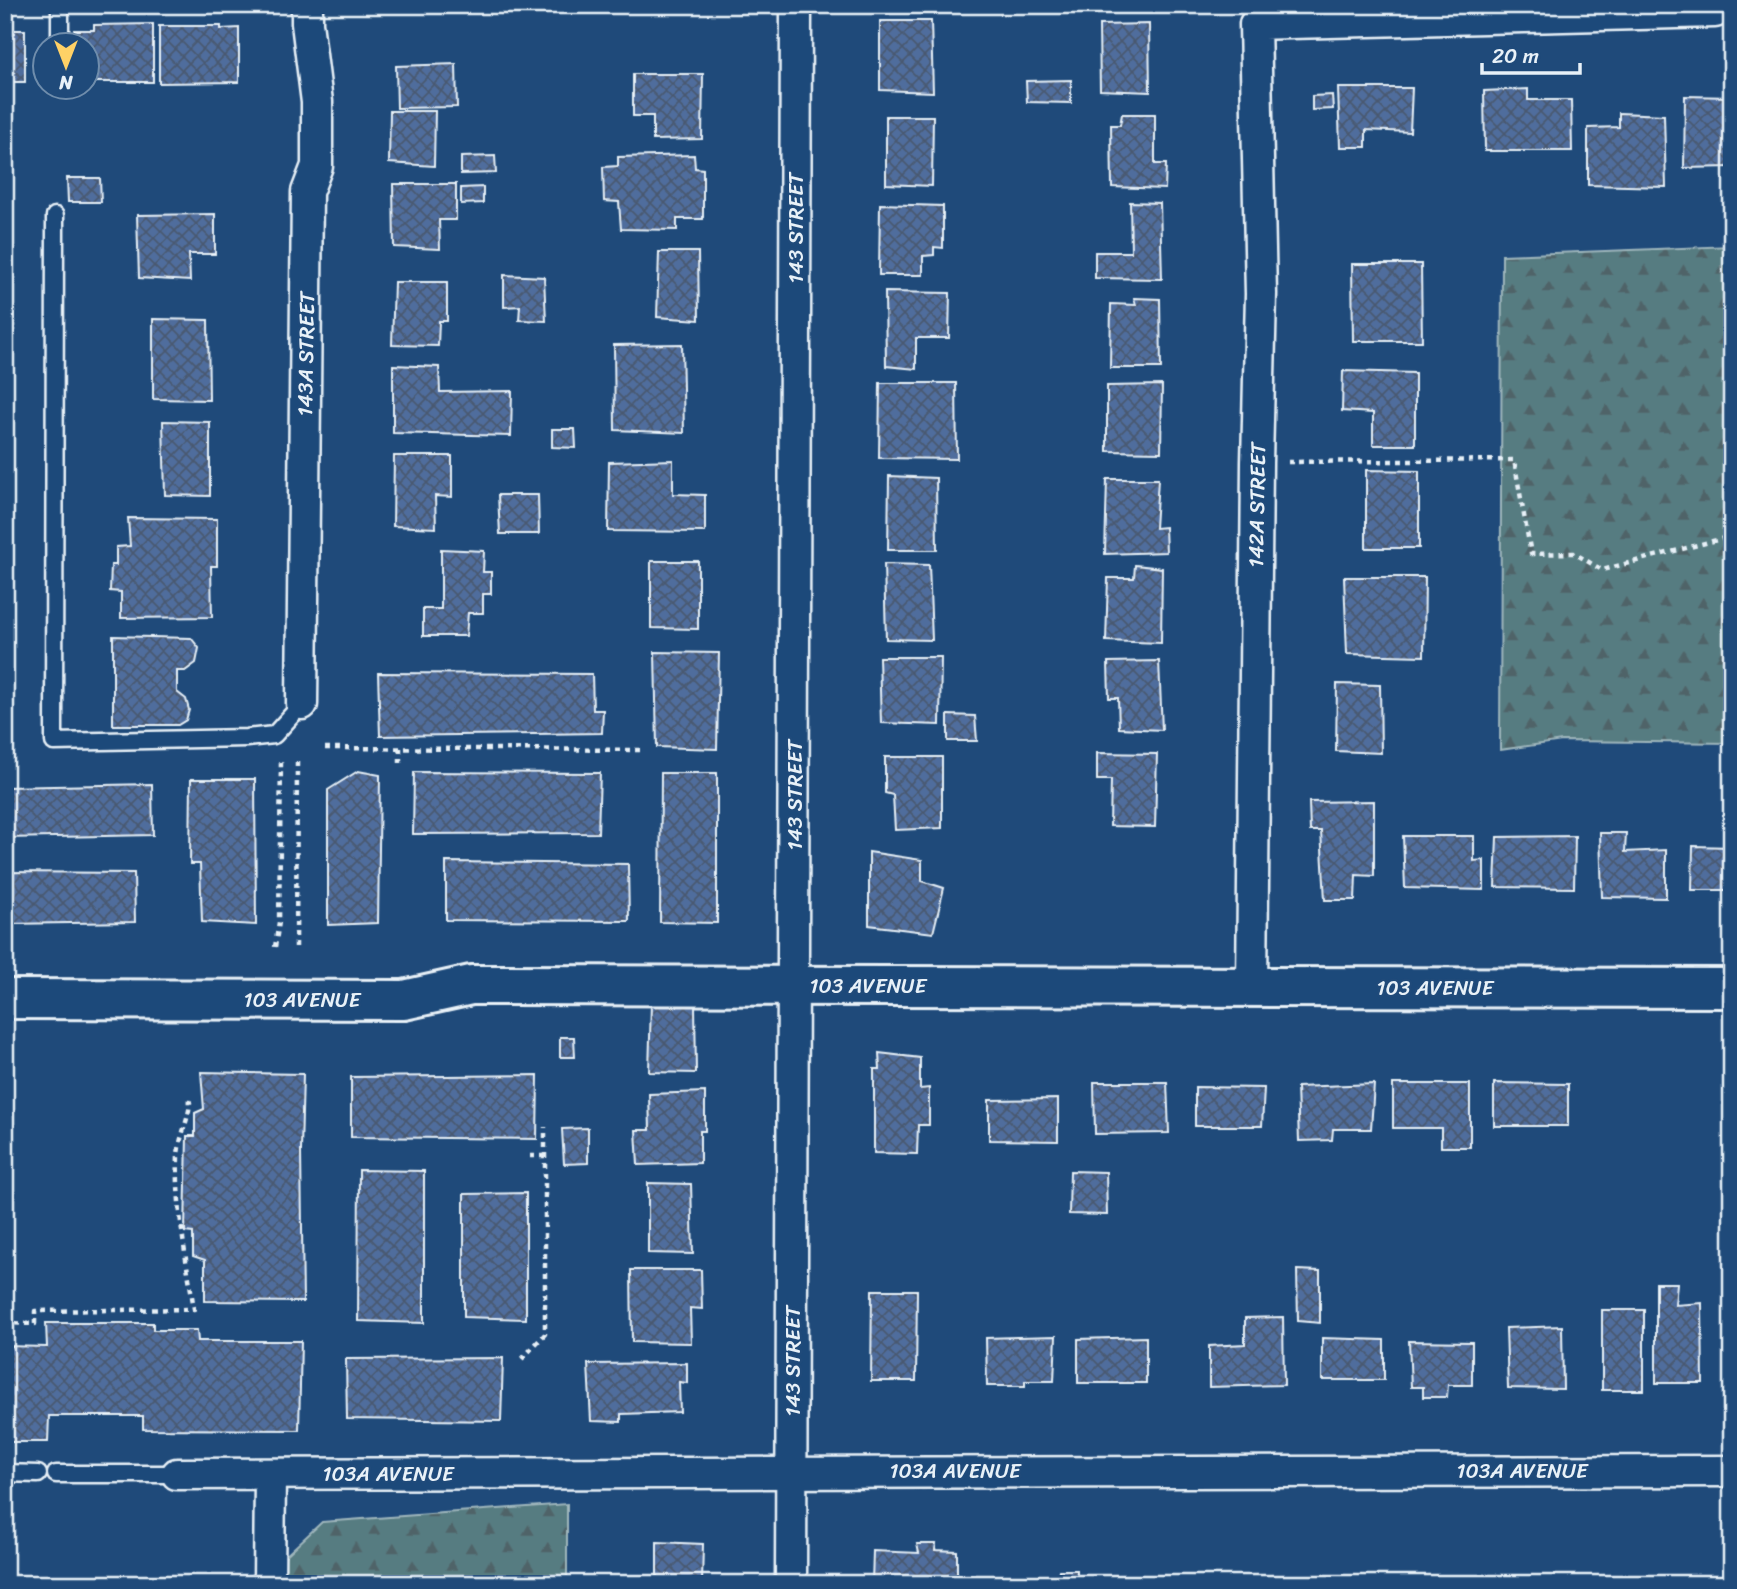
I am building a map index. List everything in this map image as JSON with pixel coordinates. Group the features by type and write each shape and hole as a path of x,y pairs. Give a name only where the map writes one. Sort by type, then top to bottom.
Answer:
{"street":[{"name":"143A STREET","path":"302,704 307,192 317,166 317,102 307,5"},
{"name":"143 STREET","path":"791,1584 796,5"},
{"name":"142A STREET","path":"1252,987 1257,463 1262,294 1255,24 1715,12"},
{"name":"103 AVENUE","path":"5,999 404,1000 471,985 1732,989"},
{"name":"103A AVENUE","path":"177,1474 1732,1471"},
{"path":"269,1584 270,1475"}],"lane":[{"path":"60,5 60,32"},
{"path":"55,216 54,742 246,738 274,735 302,704"},
{"path":"5,1473 38,1474"},
{"path":"56,1474 177,1474"}],"path":[{"path":"1280,463 1514,460 1531,554 1574,553 1602,570 1732,536"},
{"path":"325,748 645,750"},
{"path":"400,748 400,768"},
{"path":"275,947 279,922 281,761"},
{"path":"296,947 297,762"},
{"path":"5,1070 6,1132 11,1180 5,1252"},
{"path":"5,1323 35,1324 35,1311 194,1309 179,1218 178,1152 190,1102 183,1102"},
{"path":"522,1359 545,1334 545,1127"},
{"path":"530,1156 545,1156"}],"green space":[{"path":"1732,246 1732,743 1562,741 1500,750 1502,255"},
{"path":"567,1504 567,1584 281,1584 281,1560 322,1522"}],"building":[{"path":"880,21 931,21 933,92 880,90"},
{"path":"5,23 9,23 9,30 25,30 25,82 5,82"},
{"path":"153,24 153,82 102,82 102,32 74,32 94,30 94,25"},
{"path":"1149,24 1150,92 1100,90 1099,25"},
{"path":"159,26 239,28 239,82 159,83"},
{"path":"456,64 457,107 397,108 396,66"},
{"path":"633,74 703,74 702,139 653,140 653,116 633,116"},
{"path":"1071,80 1071,103 1027,102 1026,81"},
{"path":"1338,88 1412,88 1410,132 1366,130 1366,147 1340,147"},
{"path":"1528,89 1528,100 1571,100 1572,151 1485,151 1484,91"},
{"path":"1332,95 1333,109 1312,110 1312,96"},
{"path":"1685,96 1732,97 1732,167 1684,168"},
{"path":"390,111 435,111 434,166 389,163"},
{"path":"1619,113 1664,115 1666,187 1588,185 1588,128 1619,127"},
{"path":"1122,114 1155,114 1155,164 1166,164 1165,189 1112,187 1111,125 1120,125"},
{"path":"886,116 933,116 932,186 886,184"},
{"path":"694,155 695,168 703,169 703,219 677,219 677,230 621,229 619,202 604,201 603,167 618,166 618,157"},
{"path":"495,156 496,173 461,174 461,157"},
{"path":"67,178 100,178 101,202 68,202"},
{"path":"393,184 456,184 456,220 439,220 440,249 394,247"},
{"path":"483,187 483,203 461,204 461,188"},
{"path":"1130,202 1160,203 1162,279 1095,278 1095,252 1131,252"},
{"path":"880,204 943,206 943,248 934,247 934,255 923,256 923,275 879,275"},
{"path":"215,214 215,254 189,254 190,281 139,278 137,215"},
{"path":"659,252 698,252 699,320 657,317"},
{"path":"1352,264 1421,264 1422,341 1353,341"},
{"path":"504,275 544,277 546,321 519,320 520,306 504,307"},
{"path":"394,282 447,282 447,321 439,321 438,346 392,345"},
{"path":"885,292 950,293 949,338 916,338 916,369 886,366"},
{"path":"1134,298 1160,299 1161,368 1110,368 1111,304 1136,305"},
{"path":"153,319 208,320 209,400 153,399"},
{"path":"682,344 684,433 615,430 614,345"},
{"path":"393,365 439,367 440,392 512,391 511,436 393,433"},
{"path":"1343,371 1415,373 1415,445 1373,445 1373,413 1342,411"},
{"path":"880,383 956,383 957,459 879,458"},
{"path":"1162,385 1161,452 1107,451 1107,386"},
{"path":"163,421 210,422 210,496 165,495"},
{"path":"552,429 575,429 576,448 552,447"},
{"path":"394,456 452,456 452,497 435,496 436,528 393,526"},
{"path":"673,460 673,494 705,495 705,532 608,531 609,462"},
{"path":"1366,470 1419,471 1419,548 1366,548"},
{"path":"889,476 936,478 937,550 888,550"},
{"path":"1107,479 1158,479 1155,528 1165,527 1166,552 1105,554"},
{"path":"498,495 538,495 539,534 500,534"},
{"path":"128,518 217,519 217,566 211,566 212,617 121,618 121,592 110,591 111,565 116,565 116,547 130,546"},
{"path":"441,549 484,551 483,572 491,572 491,594 483,594 483,613 468,613 466,636 423,636 423,609 441,609"},
{"path":"651,561 698,561 698,629 651,628"},
{"path":"884,564 929,565 932,640 886,639"},
{"path":"1135,565 1162,568 1161,643 1106,641 1108,578 1134,578"},
{"path":"1344,577 1425,577 1424,656 1347,654"},
{"path":"113,636 191,638 199,648 196,663 185,671 177,671 177,692 186,699 189,710 186,720 178,725 113,725"},
{"path":"655,652 719,653 717,749 657,747"},
{"path":"879,657 941,657 940,725 881,723"},
{"path":"1159,661 1162,730 1119,728 1118,698 1109,698 1108,662"},
{"path":"378,673 592,674 593,710 603,710 602,733 380,736"},
{"path":"1337,684 1380,685 1381,753 1336,751"},
{"path":"948,715 975,716 977,741 948,741"},
{"path":"1097,753 1157,754 1155,827 1110,826 1111,780 1097,780"},
{"path":"885,757 942,757 942,828 895,830 893,795 885,793"},
{"path":"358,771 380,775 378,923 328,925 328,790"},
{"path":"414,772 600,773 598,833 413,834"},
{"path":"661,773 717,773 717,923 660,922"},
{"path":"191,779 255,779 256,925 202,922 200,864 190,864"},
{"path":"152,784 153,835 5,838 5,787"},
{"path":"1374,801 1374,876 1356,875 1355,900 1325,900 1321,831 1310,831 1309,802"},
{"path":"1600,833 1626,833 1625,852 1666,850 1666,898 1602,897"},
{"path":"1403,836 1474,836 1474,861 1484,860 1484,890 1405,888"},
{"path":"1575,836 1574,888 1495,887 1497,837"},
{"path":"1693,846 1732,847 1732,890 1692,890"},
{"path":"869,852 922,860 922,881 944,888 933,933 869,925"},
{"path":"446,862 628,864 629,921 446,920"},
{"path":"5,872 134,873 135,922 5,924"},
{"path":"651,1003 695,1004 696,1073 649,1072"},
{"path":"560,1037 574,1037 575,1057 560,1057"},
{"path":"879,1053 920,1058 920,1089 929,1088 929,1125 918,1125 917,1154 874,1153 874,1069 880,1069"},
{"path":"201,1072 303,1074 303,1302 205,1301 205,1260 193,1256 193,1233 185,1232 187,1136 195,1136 195,1113 204,1109"},
{"path":"538,1075 537,1139 351,1137 351,1077"},
{"path":"1094,1082 1167,1082 1169,1133 1095,1134"},
{"path":"1494,1083 1568,1084 1568,1126 1494,1126"},
{"path":"1374,1084 1371,1129 1333,1129 1332,1140 1299,1141 1297,1087"},
{"path":"1393,1084 1470,1084 1470,1147 1441,1147 1441,1128 1393,1128"},
{"path":"1195,1087 1264,1088 1262,1126 1195,1126"},
{"path":"705,1092 705,1131 700,1131 700,1163 638,1165 636,1130 650,1130 649,1094"},
{"path":"1058,1099 1058,1141 989,1140 989,1100"},
{"path":"588,1128 588,1163 564,1164 562,1129"},
{"path":"359,1170 424,1171 424,1323 358,1321"},
{"path":"1070,1171 1106,1172 1107,1215 1069,1214"},
{"path":"648,1183 691,1184 693,1254 648,1253"},
{"path":"526,1193 526,1319 464,1317 464,1194"},
{"path":"631,1270 701,1270 702,1309 690,1308 691,1343 632,1342"},
{"path":"1297,1270 1320,1271 1320,1323 1298,1321"},
{"path":"1656,1283 1677,1283 1675,1305 1702,1303 1703,1383 1656,1383"},
{"path":"872,1290 917,1290 916,1381 871,1381"},
{"path":"1602,1310 1644,1310 1644,1390 1602,1390"},
{"path":"1283,1317 1284,1385 1209,1387 1209,1346 1245,1344 1245,1318"},
{"path":"46,1323 153,1323 153,1330 197,1330 198,1341 301,1341 299,1430 143,1429 143,1416 49,1416 48,1442 5,1442 5,1346 47,1347"},
{"path":"1562,1326 1563,1389 1508,1388 1506,1328"},
{"path":"1056,1336 1054,1381 1025,1381 1025,1386 987,1386 986,1338"},
{"path":"1146,1337 1146,1383 1078,1383 1078,1339"},
{"path":"1322,1338 1384,1340 1384,1380 1322,1380"},
{"path":"1409,1341 1472,1342 1472,1385 1448,1385 1447,1397 1423,1397 1423,1387 1411,1387"},
{"path":"503,1358 501,1421 347,1419 346,1359"},
{"path":"687,1363 687,1383 679,1382 680,1412 621,1414 621,1422 591,1421 588,1364"},
{"path":"657,1542 703,1544 702,1584 657,1584"},
{"path":"917,1544 936,1544 935,1550 957,1551 957,1584 872,1584 873,1551 919,1553"},
{"path":"1059,1570 1077,1570 1077,1584 1029,1584 1030,1575 1058,1575"}]}
